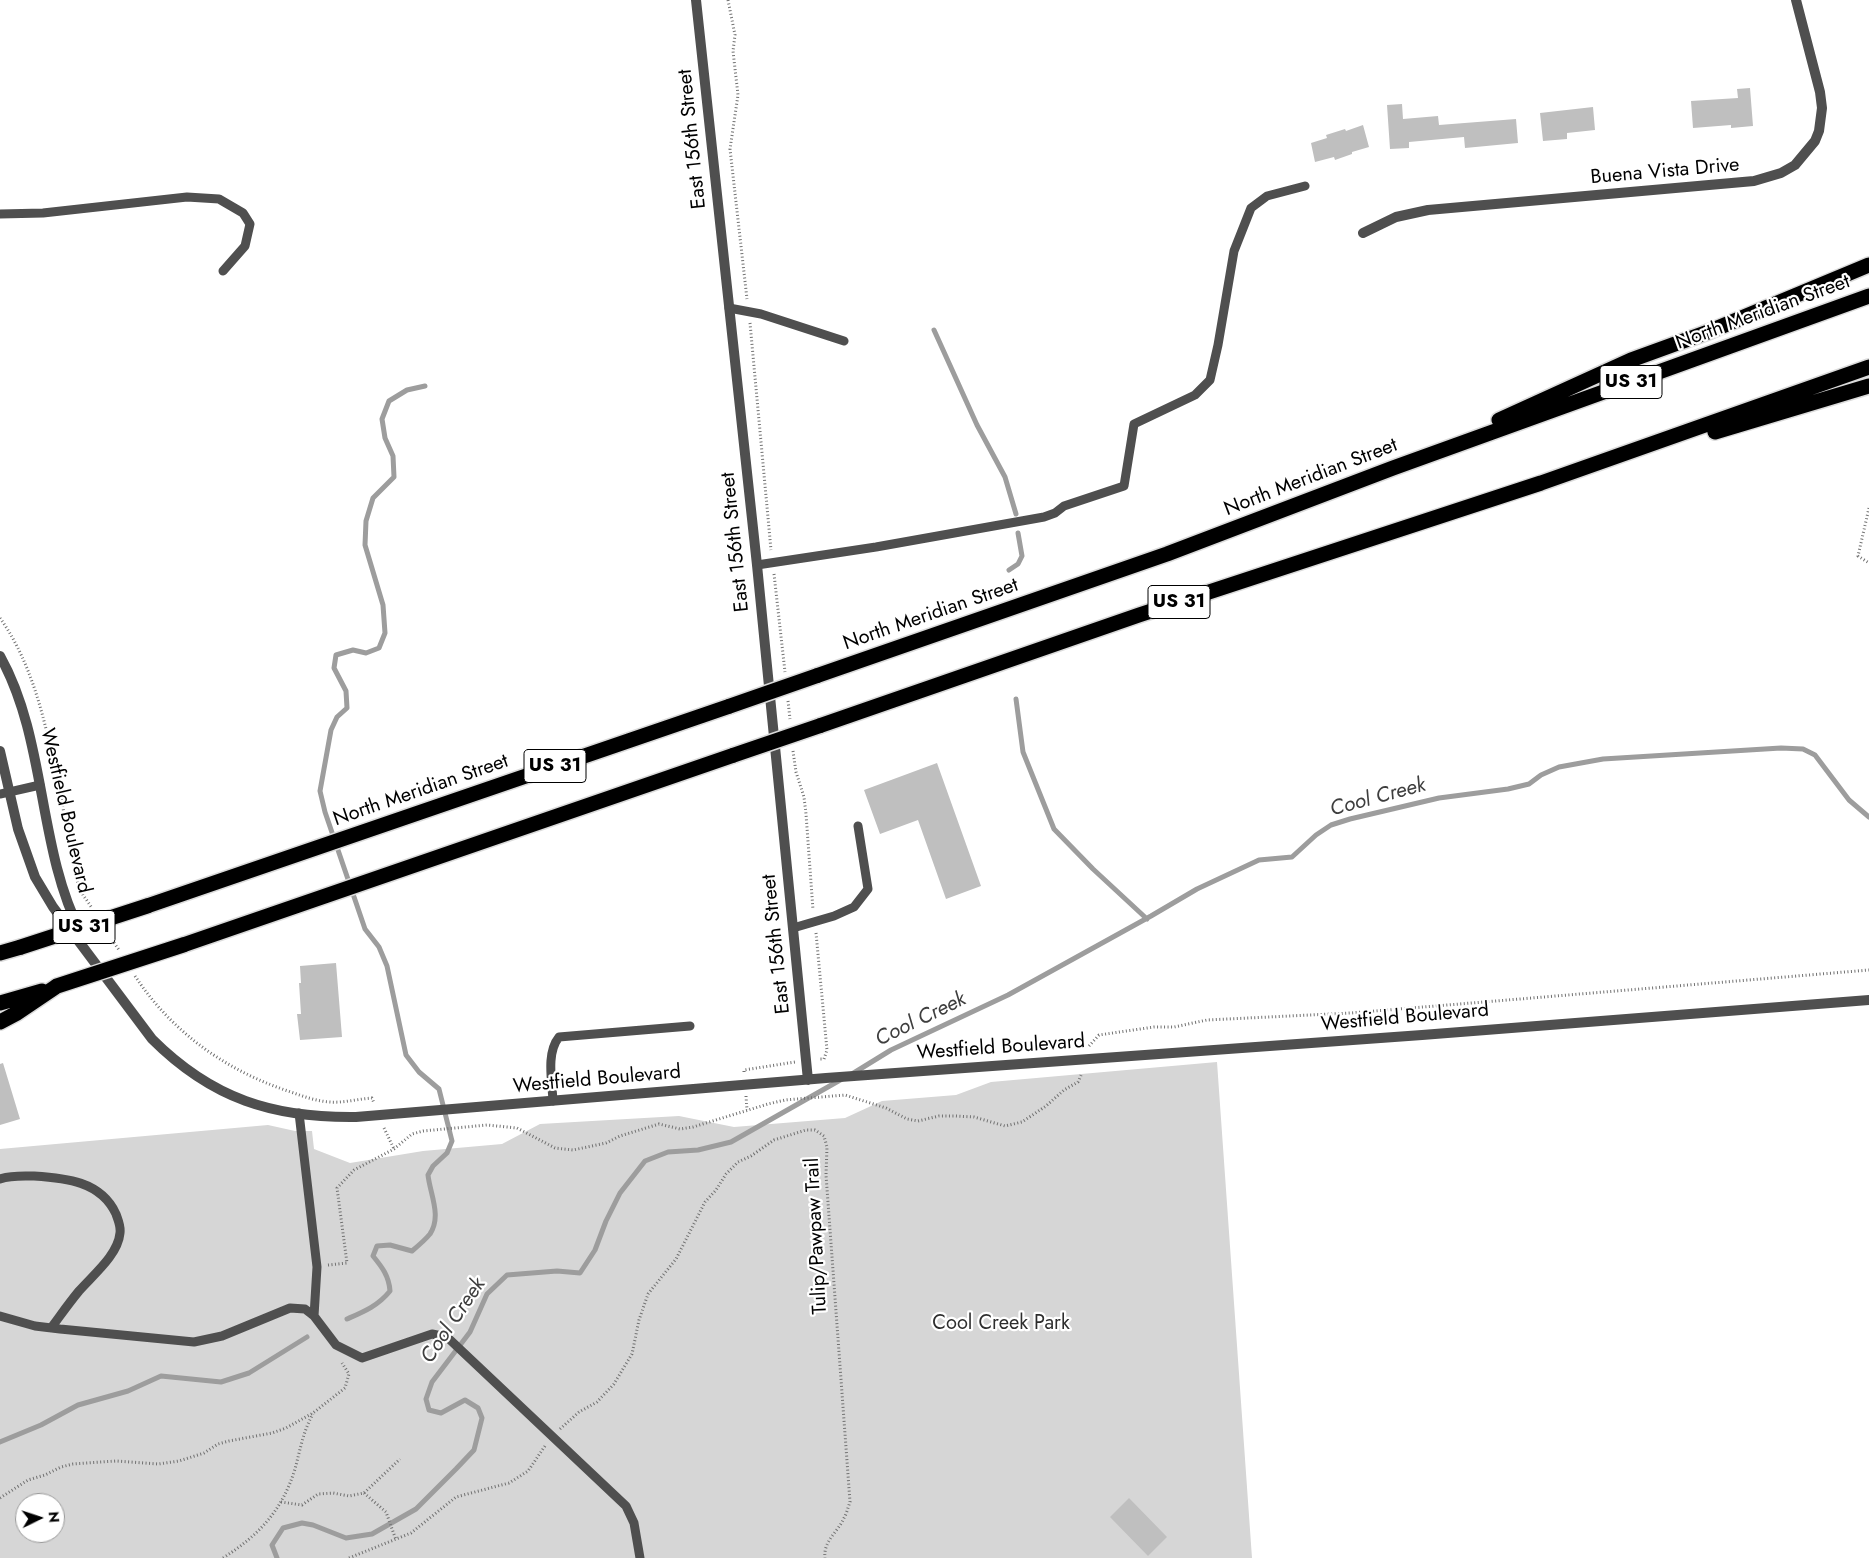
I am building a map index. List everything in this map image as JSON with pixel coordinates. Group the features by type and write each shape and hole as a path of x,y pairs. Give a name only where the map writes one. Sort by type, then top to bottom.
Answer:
{"highway":[{"path":"1393,468 1631,360 1708,332 1869,265"},
{"name":"North Meridian Street","path":"0,954 379,827 1168,554 1393,468 1869,296"},
{"name":"US 31","path":"0,1003 183,945 1139,615 1541,483 1869,367"},
{"path":"1541,483 1869,386"},
{"path":"0,947 21,948"},
{"path":"0,1022 57,986"}],"street":[{"name":"East 156th Street","path":"696,0 757,564 808,1080"},
{"name":"Buena Vista Drive","path":"1363,232 1396,217 1428,210 1754,182 1781,173 1796,165 1815,141 1819,131 1822,108 1796,0"},
{"name":"Westfield Boulevard","path":"0,656 11,675 25,716 58,867 73,918 119,995"},
{"name":"Westfield Boulevard","path":"0,750 5,793 36,877 53,907 152,1039 170,1057 212,1087 262,1106 299,1114 356,1117 826,1078 1412,1036 1869,1000"}],"lane":[{"path":"757,564 1044,517 1055,513 1064,506 1124,486 1134,424 1195,395 1210,380 1218,346 1234,251 1251,208 1267,196 1306,186"},
{"path":"0,214 43,213 187,196 219,199 243,213 250,224 244,246 223,271"},
{"path":"729,308 761,314 844,341"},
{"path":"5,793 40,785"},
{"path":"793,928 834,916 854,907 868,889 858,826"},
{"path":"553,1101 551,1078 552,1045 560,1037 690,1026"},
{"path":"299,1114 317,1266 314,1316"},
{"path":"0,1179 17,1176 52,1177 72,1180 87,1185 107,1200 119,1223 121,1232 117,1243 104,1264 79,1291 51,1328"},
{"path":"0,1316 35,1326 194,1342 222,1336 290,1308 305,1309 314,1316 336,1344 362,1358 432,1334 446,1337 626,1506 634,1523 640,1558"}],"path":[{"path":"728,0 735,35 734,51 738,95 730,149 749,312 772,562 785,676"},
{"path":"1869,508 1858,556 1869,563"},
{"path":"0,618 8,629 31,676 51,750 79,889 95,913"},
{"path":"787,696 790,724"},
{"path":"792,744 796,772 804,797 806,814 814,922 827,1050 824,1059"},
{"path":"106,930 122,955"},
{"path":"132,971 148,996 179,1030 208,1052 244,1072 274,1086 312,1099 338,1102 372,1098"},
{"path":"744,1070 790,1063"},
{"path":"317,1266 346,1263 337,1188 354,1170 394,1148 412,1134 423,1131 487,1125 517,1128 555,1148 573,1150 606,1143 620,1136 659,1124 680,1129 693,1127 785,1100 820,1098"},
{"path":"385,1130 394,1148"},
{"name":"Tulip/Pawpaw Trail","path":"349,1558 411,1533 456,1497 509,1483 528,1471 551,1436 579,1412 597,1402 614,1384 632,1354 639,1320 648,1294 676,1258 705,1202 716,1190 726,1174 738,1162 751,1156 774,1140 806,1130 815,1130 824,1136 827,1147 826,1175 850,1502 844,1519 828,1542 824,1552 825,1558"},
{"path":"0,1498 28,1480 45,1475 61,1467 73,1464 116,1461 158,1464 179,1461 204,1452 218,1444 272,1433 313,1414 306,1426 294,1470 281,1502 258,1533 223,1558"},
{"path":"281,1502 302,1505 318,1494 333,1493 350,1496 364,1493 400,1459"},
{"path":"364,1493 386,1512 396,1540"}],"green space":[{"name":"Cool Creek Park","path":"1217,1062 1252,1558 0,1558 0,1149 268,1125 295,1131 312,1131 314,1149 350,1163 423,1151 502,1144 540,1124 679,1116 734,1127 845,1118 882,1101 956,1095 991,1082"}],"building":[{"path":"1750,88 1753,126 1731,128 1731,125 1693,128 1691,101 1738,98 1737,89"},
{"path":"1402,104 1403,119 1438,116 1439,125 1516,119 1518,143 1465,148 1464,137 1409,142 1409,148 1390,149 1387,105"},
{"path":"1593,107 1595,130 1567,133 1567,139 1543,141 1540,113"},
{"path":"1363,125 1369,147 1335,160 1334,157 1315,162 1311,143 1327,138 1326,135"},
{"path":"937,763 981,886 946,899 918,820 880,834 864,790"},
{"path":"336,963 342,1037 300,1040 297,1014 301,1014 300,966"},
{"path":"3,1063 20,1119 0,1125 0,1064"},
{"path":"1129,1498 1167,1537 1148,1556 1110,1517"}],"waterway":[{"path":"934,330 977,425 1005,477 1016,514"},
{"path":"347,1319 375,1305 390,1291 384,1272 373,1256 377,1246 390,1245 412,1251 430,1234 435,1220 435,1212 428,1175 433,1166 447,1153 452,1141 439,1089 419,1072 406,1055 387,966 379,947 365,929 325,812 320,791 331,730 337,717 347,708 346,691 334,668 336,655 353,650 366,653 379,648 385,633 383,605 365,545 366,521 373,498 394,477 393,456 385,438 382,419 389,401 407,390 425,386"},
{"path":"1009,570 1018,564 1022,556 1018,533"},
{"path":"1016,699 1023,752 1054,829 1093,869 1147,919"},
{"name":"Cool Creek","path":"852,1074 891,1050 1008,995 1197,889 1259,860 1292,857 1316,835 1331,825 1350,819 1439,798 1508,789 1529,784 1541,775 1559,767 1603,759 1781,748 1803,749 1815,755 1849,800 1869,817"},
{"name":"Cool Creek","path":"277,1558 272,1545 283,1528 302,1523 313,1525 346,1538 372,1534 416,1509 474,1450 482,1418 478,1408 465,1400 441,1413 429,1410 426,1399 432,1382 470,1332 487,1294 507,1275 557,1271 580,1273 595,1250 606,1221 620,1193 645,1161 668,1152 698,1150 731,1142 842,1079"},
{"path":"0,1442 41,1425 78,1405 128,1391 161,1376 221,1382 249,1373 307,1337"}]}
